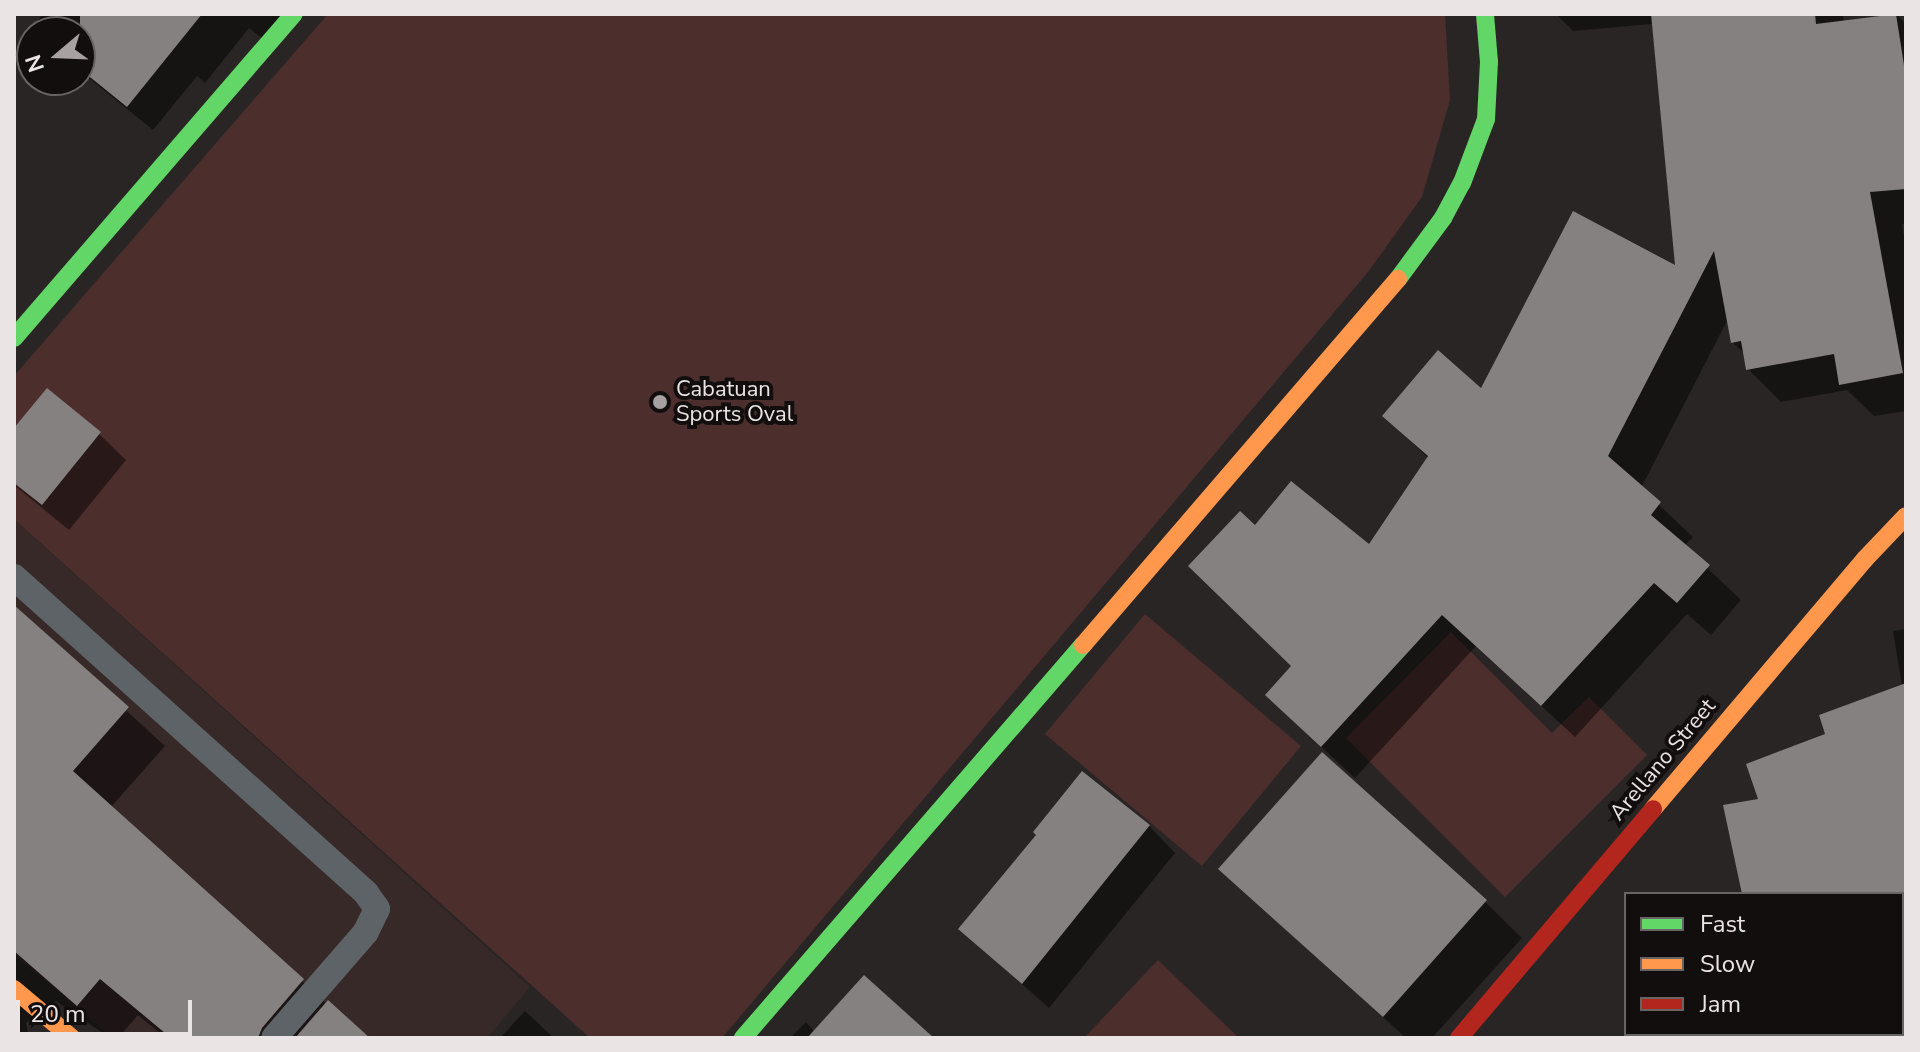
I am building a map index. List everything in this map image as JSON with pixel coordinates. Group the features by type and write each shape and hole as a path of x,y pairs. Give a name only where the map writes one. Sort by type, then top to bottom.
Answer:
{"street":[{"path":"14,338 294,14"},
{"path":"743,1038 1376,307 1443,218 1462,183 1486,119 1489,62 1485,14"},
{"name":"Arellano Street","path":"1459,1038 1865,559 1906,516"},
{"path":"14,989 72,1038"}],"lane":[{"path":"14,577 366,893 377,909 366,932 274,1038"}],"shaded area":[{"name":"Cabatuan Sports Oval","path":"328,14 1445,14 1450,100 1422,197 1368,272 722,1038 590,1038 14,519 14,376"},
{"path":"14,519 530,987 487,1038 113,1038 14,955"},
{"path":"1145,614 1301,746 1202,866 1045,734"},
{"path":"1451,632 1552,733 1589,697 1647,755 1505,897 1346,738"},
{"path":"1158,960 1239,1038 1084,1038"}],"building":[{"path":"202,14 127,107 96,82 96,16 80,16"},
{"path":"1651,14 1815,14 1816,24 1896,14 1906,78 1906,189 1870,192 1903,373 1839,385 1834,354 1746,370 1741,341 1731,343 1714,251 1608,456 1661,502 1651,515 1710,565 1677,603 1654,583 1541,706 1442,615 1321,747 1265,695 1291,666 1188,566 1240,511 1255,525 1291,481 1369,544 1428,456 1382,416 1438,350 1481,388 1573,211 1675,265"},
{"path":"47,388 101,432 42,505 14,483 14,428"},
{"path":"14,605 129,707 73,771 304,979 262,1028 258,1038 171,1038 100,979 77,1006 14,951"},
{"path":"1906,683 1906,894 1742,892 1723,805 1758,799 1746,764 1825,734 1819,715"},
{"path":"1322,752 1487,900 1383,1017 1218,869"},
{"path":"1082,771 1150,825 1022,984 958,929 1036,835 1033,832"},
{"path":"864,975 934,1038 807,1038"},
{"path":"328,1000 370,1038 295,1038"}],"traffic: fast":[{"path":"14,338 294,14"},
{"path":"1398,279 1443,218 1462,183 1486,119 1489,62 1485,14"},
{"path":"743,1038 1083,645"}],"traffic: slow":[{"path":"1083,645 1398,279"},
{"path":"1653,809 1865,559 1906,516"},
{"path":"14,989 72,1038"}],"traffic: jam":[{"path":"1459,1038 1653,809"}],"place":[{"name":"Cabatuan Sports Oval","path":"660,402"}]}
